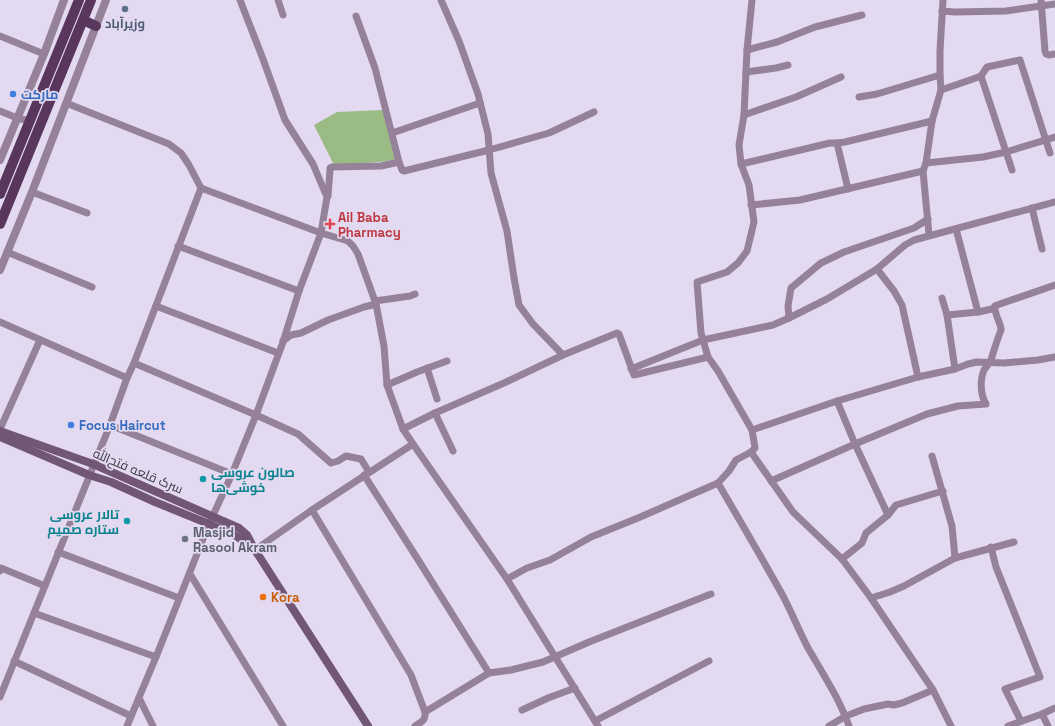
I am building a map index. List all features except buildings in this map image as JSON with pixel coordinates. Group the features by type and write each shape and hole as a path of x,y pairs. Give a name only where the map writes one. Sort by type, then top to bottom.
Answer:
{"main road":[{"path":"0,194 79,0"},
{"path":"0,224 91,0"},
{"path":"83,20 96,26"},
{"name":"سرک قلعه فتح‌الله","path":"0,430 93,464 211,520"},
{"name":"سرک قلعه فتح‌الله","path":"0,437 156,502 239,528 247,535 255,550 368,726"}],"street":[{"path":"0,160 44,54 64,0"},
{"path":"0,270 32,192 106,0"},
{"path":"240,0 285,120 313,164 328,197"},
{"path":"278,0 283,15"},
{"path":"441,0 459,41 478,94 488,134 488,150 491,173 507,231 519,305 533,324 563,355"},
{"path":"507,579 527,568 550,560 591,537 718,483 729,471 736,460 751,452 755,448 752,430 718,371 708,357 701,333 697,282 727,272 738,263 747,251 754,222 749,185 741,164 739,145 744,115 747,50 752,0"},
{"path":"929,235 923,171 926,163 932,121 941,90 940,51 943,0"},
{"path":"942,11 1006,11 1041,3 1055,4"},
{"path":"1041,3 1045,51 1046,54 1049,55 1055,54"},
{"path":"747,50 777,42 815,27 862,15"},
{"path":"356,16 375,68 399,162 402,170 404,171 549,133 594,112"},
{"path":"0,36 44,54"},
{"path":"941,90 981,76 987,66 1020,60 1050,153"},
{"path":"746,72 788,65"},
{"path":"859,97 877,94 940,75"},
{"path":"744,115 796,97 841,76"},
{"path":"981,76 1012,170"},
{"path":"66,103 169,144 181,153 190,165 201,188 320,233 348,241 353,246 358,254 376,302 384,346 387,385 404,429 507,579 597,724 709,661"},
{"path":"392,133 480,103"},
{"path":"0,111 17,118 30,121"},
{"path":"741,164 830,143 845,142 932,121"},
{"path":"926,163 983,157 1046,141 1055,137"},
{"path":"836,143 848,189"},
{"path":"127,726 211,520 256,415 283,342 299,291 320,233 328,197 330,168 381,166 399,162"},
{"path":"751,205 800,200 923,171"},
{"path":"0,697 110,425 201,188"},
{"path":"32,192 87,213"},
{"path":"631,369 703,340 773,325 789,318 827,299 877,269 904,245 914,240 1055,202"},
{"path":"1032,208 1042,249"},
{"path":"789,318 788,306 791,288 821,263 844,252 914,228 928,219"},
{"path":"956,229 978,312"},
{"path":"178,246 299,291"},
{"path":"7,252 92,287"},
{"path":"877,269 894,291 902,305 918,377"},
{"path":"947,316 992,309 997,305 1055,285"},
{"path":"283,342 291,335 376,302 415,294"},
{"path":"942,298 947,316 955,369"},
{"path":"156,306 278,353"},
{"path":"771,481 927,414 958,406 986,404 983,400 981,388 982,380 984,370 990,362 1001,325 995,311 995,306"},
{"path":"0,322 127,378"},
{"path":"404,429 435,413 563,355 617,333 619,334 631,369 635,376 708,357"},
{"path":"0,430 40,340"},
{"path":"752,430 837,401 918,377 955,369 968,364 977,362 1004,363 1055,357"},
{"path":"387,385 427,368 447,362"},
{"path":"134,363 298,434 331,463 346,456 360,458 367,474 417,558 489,673"},
{"path":"427,368 437,399"},
{"path":"837,401 888,515"},
{"path":"435,413 453,452"},
{"path":"110,425 232,474"},
{"path":"255,550 312,510 413,444"},
{"path":"751,452 793,512 842,559 871,598 933,690 951,726"},
{"path":"932,456 952,526 955,558"},
{"path":"718,483 760,555 808,648 846,716 849,726"},
{"path":"842,559 862,543 866,533 888,515 896,505 943,491"},
{"path":"312,510 411,675 426,716 424,721 415,726"},
{"path":"871,598 904,586 955,558 1014,542"},
{"path":"991,547 996,567 1040,677 1005,689 1021,721"},
{"path":"58,552 179,598"},
{"path":"0,570 2,568 44,586"},
{"path":"190,574 283,726"},
{"path":"425,712 489,673 510,670 543,662 711,594"},
{"path":"34,613 156,657"},
{"path":"14,662 131,716"},
{"path":"522,710 575,688"},
{"path":"829,726 846,716 864,709 902,703 933,690"},
{"path":"139,698 152,726"},
{"path":"1008,726 1055,708"},
{"path":"1042,714 1048,726"}],"green space":[{"path":"383,110 398,159 380,162 334,165 314,125 337,112"}],"place":[{"name":"وزیرآباد","path":"125,9"},
{"name":"مارکت","path":"13,94"},
{"name":"Ail Baba Pharmacy","path":"330,224"},
{"name":"Focus Haircut","path":"71,425"},
{"name":"صالون عروسی خوشی‌ها","path":"203,479"},
{"name":"تالار عروسی ستاره صمیم","path":"127,521"},
{"name":"Masjid Rasool Akram","path":"185,539"},
{"name":"Kora","path":"263,597"}]}
